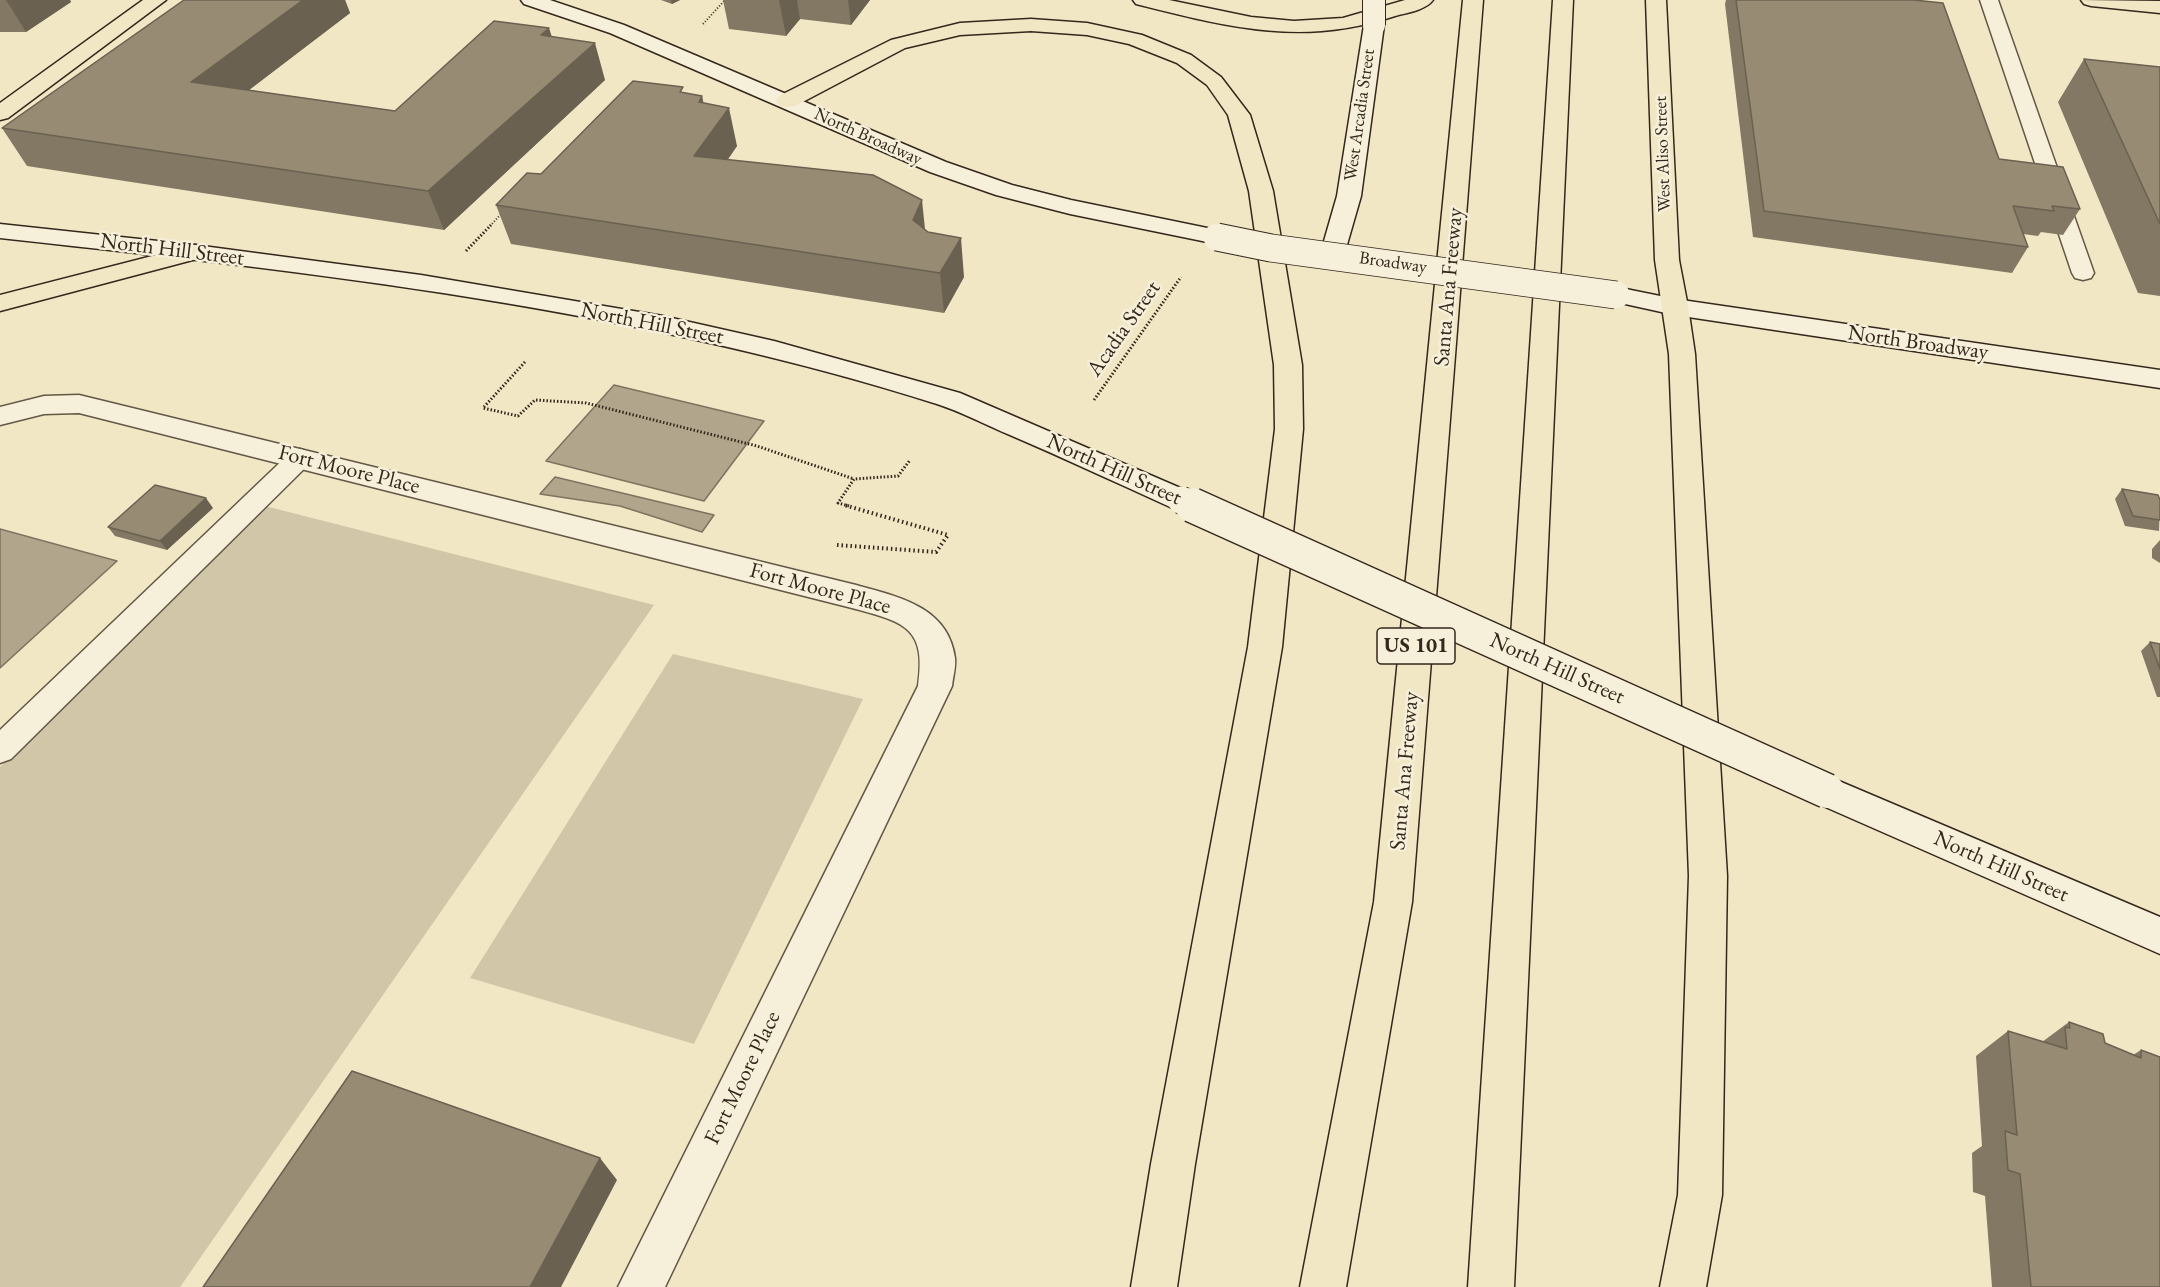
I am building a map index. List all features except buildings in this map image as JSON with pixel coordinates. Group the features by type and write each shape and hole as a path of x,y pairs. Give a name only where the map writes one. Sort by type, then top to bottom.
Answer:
{"main road":[{"path":"0,113 156,0"},
{"name":"North Broadway","path":"531,0 617,29 938,167 1004,190 1131,221 1217,237"},
{"path":"1143,0 1239,21 1316,27 1359,20 1423,0"},
{"name":"West Arcadia Street","path":"1332,255 1347,203 1373,30 1374,0"},
{"name":"Santa Ana Freeway","path":"1323,1287 1393,902 1473,0"},
{"path":"1491,1287 1563,0"},
{"name":"West Aliso Street","path":"1656,0 1667,260 1682,354 1708,876 1700,1195 1683,1287"},
{"path":"2091,0 2160,7"},
{"path":"787,101 898,44 960,29 1031,25 1087,29 1136,39 1184,59 1214,81 1239,115 1261,191 1265,214 1288,365 1289,429 1265,646 1177,1140 1154,1287"},
{"name":"North Hill Street","path":"0,231 195,252 421,282 663,324 774,349 950,399 1076,452 1827,791 2160,936"},
{"name":"Broadway","path":"1217,237 1254,245 1616,295 1676,307"},
{"path":"0,303 195,252"},
{"name":"North Broadway","path":"1676,307 2160,379"},
{"name":"Fort Moore Place","path":"0,416 44,405 79,404 852,596 909,613 927,627 938,658 935,686 641,1287"}],"lane":[{"path":"1989,0 2083,273"},
{"path":"0,750 300,458"}],"path":[{"path":"701,26 725,0"},
{"path":"465,253 506,209"},
{"name":"Acadia Street","path":"1094,400 1181,277"},
{"path":"525,362 483,408 519,417 535,400 586,403 757,446 854,479 898,476 910,460"},
{"path":"854,479 838,503 948,535 936,552"}],"shaded area":[{"path":"614,385 764,421 704,501 546,461"},
{"path":"555,477 714,515 702,532 620,506 540,494"},
{"path":"265,506 654,605 180,1287 0,1287 0,767"},
{"path":"0,529 117,561 0,668"},
{"path":"673,654 863,699 694,1044 470,978"}]}
